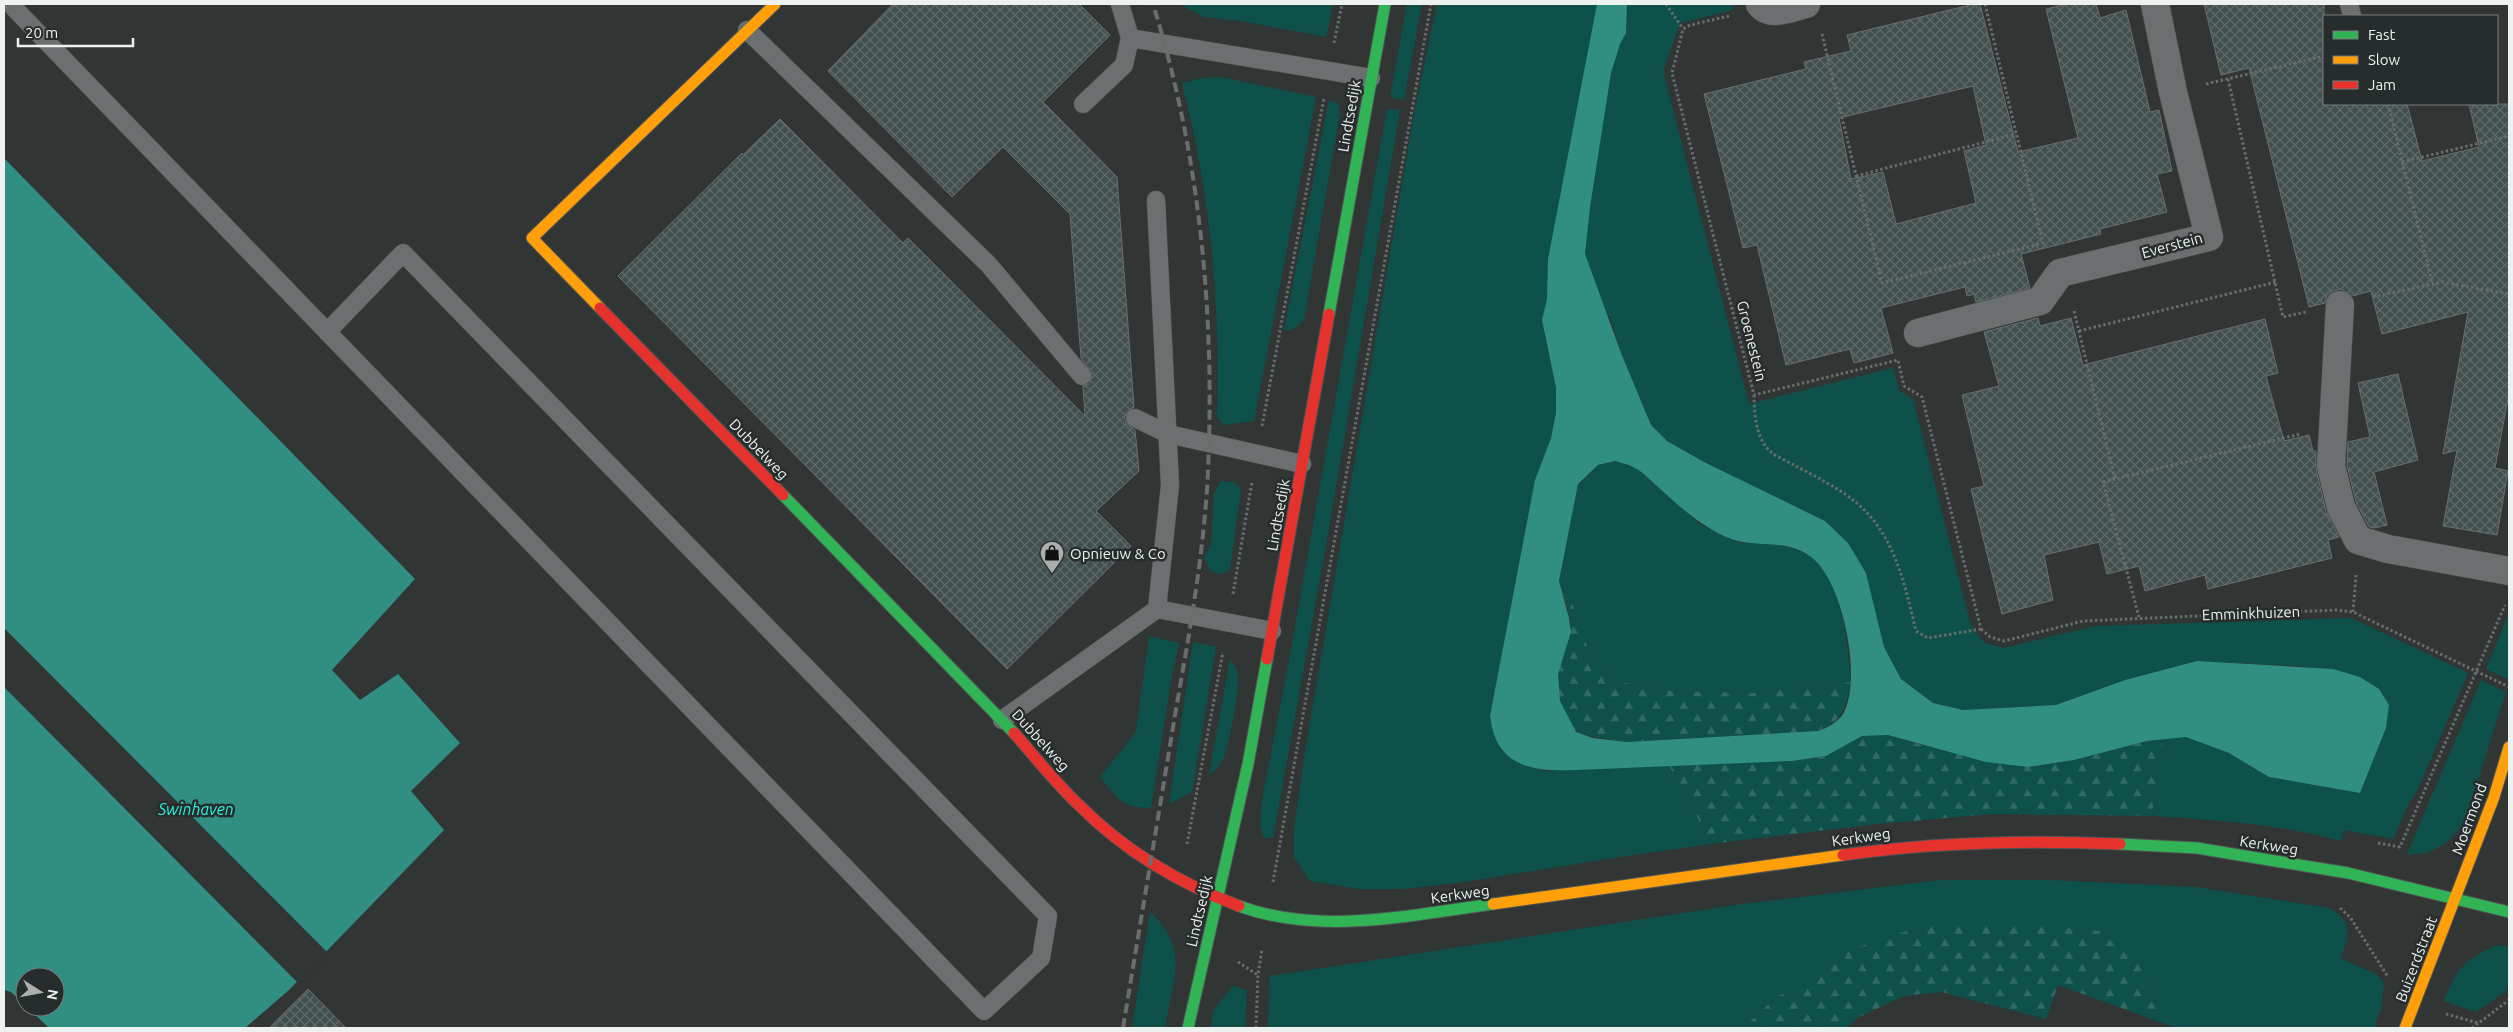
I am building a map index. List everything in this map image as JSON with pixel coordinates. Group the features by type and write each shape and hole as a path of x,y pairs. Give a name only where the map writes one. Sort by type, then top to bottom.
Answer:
{"main road":[{"name":"Dubbelweg","path":"775,4 532,238 1002,720 1080,807 1114,837 1143,858 1218,898"},
{"name":"Lindtsedijk","path":"1188,1028 1248,764 1385,4"},
{"name":"Moermond","path":"2455,900 2494,798 2509,748"},
{"name":"Kerkweg","path":"1218,898 1266,916 1318,921 1375,920 1899,847 2077,842 2197,848 2348,873 2509,912"},
{"name":"Buizerdstraat","path":"2405,1028 2455,900"}],"street":[{"path":"1760,4 1763,8 1775,12 1806,4"},
{"name":"Everstein","path":"2059,278 2209,237 2173,92 2155,4"},
{"path":"1918,333 2040,300 2059,278"},
{"path":"2340,305 2331,466 2341,507 2358,540 2388,549 2509,571"}],"lane":[{"path":"11,4 327,332 984,1011 1041,958 1048,916 402,253 327,332"},
{"path":"1083,104 1124,65 1130,38 1120,4"},
{"path":"748,30 989,265 1082,376"},
{"path":"1130,38 1371,78"},
{"path":"1156,200 1170,485 1157,609"},
{"path":"1135,418 1168,434 1302,464"},
{"path":"1002,720 1157,609 1272,631"}],"path":[{"name":"Lindtsedijk","path":"1180,879 1199,786 1257,454 1342,4"},
{"path":"1266,916 1431,4"},
{"path":"1666,4 1683,29 1690,25 1732,15"},
{"path":"1985,4 2043,244 2059,278 2079,331 2115,479"},
{"name":"Groenestein","path":"1683,29 1672,73 1754,396 1898,360 1904,386 1922,397 1981,629"},
{"path":"1822,32 1882,283 2043,244"},
{"path":"2173,92 2323,56"},
{"path":"2228,79 2283,317 2432,282 2442,282 2509,294"},
{"path":"2388,105 2432,282"},
{"path":"1856,176 2016,134"},
{"path":"2402,162 2509,136"},
{"path":"2079,331 2276,282"},
{"path":"1754,396 1754,414 1761,438 1770,452 1840,490 1869,515 1889,542 1903,578 1916,631 1928,638 1981,629"},
{"path":"2139,618 2103,482 2332,426"},
{"path":"2373,842 2400,847 2506,603"},
{"name":"Emminkhuizen","path":"1981,629 1990,637 2004,641 2083,621 2336,610 2353,612 2509,687"},
{"path":"2340,908 2350,917 2387,975 2389,982"},
{"path":"1256,1028 1258,975"},
{"path":"2472,1028 2509,1000"},
{"path":"2446,1014 2479,1023"}],"green space":[{"path":"1180,4 1333,4 1326,37 1241,21 1204,17"},
{"path":"1407,4 1422,4 1404,100 1390,97"},
{"path":"1437,4 1733,4 1733,10 1680,23 1663,71 1749,404 1893,368 1899,391 1913,399 1970,622 1977,635 1985,643 2004,648 2095,626 2351,618 2468,673 2418,789 2409,803 2393,839 2344,830 2341,841 2294,830 2224,821 2152,816 2163,739 2186,737 2205,742 2253,765 2269,777 2360,793 2386,728 2389,705 2379,689 2360,677 2299,666 2197,661 2125,680 2056,705 1963,710 1933,703 1901,679 1884,647 1866,573 1825,521 1704,462 1667,441 1651,425 1621,353 1609,315 1544,333 1556,388 1556,413 1551,438 1535,480 1490,716 1502,751 1513,760 1545,771 1668,764 1685,792 1710,844 1465,882 1403,889 1359,889 1310,881 1294,857 1294,830 1305,752 1414,114"},
{"path":"1221,77 1316,97 1254,421 1224,425 1217,417 1217,333 1212,249 1200,165 1182,83 1202,78"},
{"path":"1329,100 1338,103 1340,113 1304,320 1292,330 1284,330"},
{"path":"1387,109 1400,110 1328,534 1273,838 1264,838 1260,826 1262,800 1290,655"},
{"path":"1615,461 1635,467 1700,524 1726,537 1743,543 1769,543 1796,549 1812,557 1824,571 1836,592 1845,627 1851,682 1755,693 1672,691 1616,681 1590,654 1575,610 1559,581 1578,485 1598,465"},
{"path":"1221,481 1234,482 1241,489 1230,569 1227,572 1218,574 1210,570 1204,558 1211,545 1214,494"},
{"path":"1559,581 1575,610 1590,654 1616,681 1672,691 1755,693 1851,682 1845,706 1833,723 1818,731 1627,742 1582,735 1570,724 1562,708 1558,690 1559,669 1571,627"},
{"path":"2509,613 2509,680 2486,669"},
{"path":"1149,636 1179,643 1172,674 1151,808 1141,808 1121,801 1100,777 1136,732"},
{"path":"1193,642 1216,647 1192,792 1169,804"},
{"path":"1230,659 1238,676 1234,717 1224,757 1216,769 1209,774"},
{"path":"2481,680 2506,692 2465,820 2455,834 2441,846 2434,850 2407,854"},
{"path":"1888,735 1923,745 2028,767 2074,760 2147,741 2163,739 2152,816 1992,814 1877,824 1710,844 1685,792 1668,764 1792,761 1826,756 1862,736"},
{"path":"1940,880 2051,880 2196,887 2329,908 2337,913 2346,924 2346,943 2341,959 2376,974 2384,983 2381,1008 2374,1028 2177,1028 2154,1020 2160,1011 2141,966 1772,1001 1743,1028 1268,1028 1270,976 1742,904"},
{"path":"1150,912 1163,926 1171,940 1175,953 1174,981 1165,1028 1132,1028"},
{"path":"2015,921 2099,931 2141,966 2160,1012 2154,1020 2058,985 2046,1019 1942,992 1903,996 1858,1018 1846,1028 1743,1028 1772,1001 1840,953 1928,924"},
{"path":"2497,945 2509,947 2509,980 2506,991 2476,1012 2444,1001 2453,980 2463,966 2477,955"},
{"path":"1233,986 1247,990 1245,1028 1210,1028 1214,1009"}],"water":[{"path":"1597,4 1627,4 1626,33 1620,44 1611,73 1590,207 1585,254 1621,353 1651,425 1667,441 1704,462 1825,521 1848,543 1866,573 1884,647 1901,679 1933,703 1963,710 2056,705 2125,680 2197,661 2333,669 2360,677 2379,689 2389,705 2386,728 2360,793 2269,777 2229,753 2186,737 2147,741 2074,760 2028,767 1986,762 1888,735 1862,736 1826,756 1792,761 1545,770 1519,763 1508,756 1500,746 1494,733 1490,716 1535,480 1551,438 1556,413 1556,388 1542,320 1547,299 1548,259","holes":["1615,461 1640,471 1689,514 1724,536 1745,542 1790,547 1811,557 1822,569 1832,586 1840,608 1850,655 1851,678 1849,698 1843,714 1838,720 1818,731 1627,742 1593,738 1576,732 1560,701 1558,674 1571,632 1559,581 1578,484 1598,465"]},
{"name":"Swinhaven","path":"4,158 415,579 332,670 360,700 398,674 460,743 411,791 444,830 289,990 245,1028 49,1028 37,1017 65,1017 65,967 15,967 15,996 4,990"}],"pier":[{"path":"4,628 328,953 299,984 4,687"}],"building":[{"path":"893,4 1079,4 1110,35 1043,102 1117,177 1134,407 1126,413 1124,419 1135,430 1139,471 1096,511 1131,546 1007,669 618,276 742,153 743,155 780,119 903,243 908,238 1085,416 1083,386 1089,384 1092,375 1081,358 1070,214 1003,147 952,197 828,71"},
{"path":"1980,4 2018,152 2078,138 2046,9 2067,4 2096,4 2100,18 2126,10 2150,112 2159,110 2172,171 2157,174 2167,212 2100,229 2101,234 2021,254 2030,288 1976,302 1974,294 1967,296 1965,287 1881,308 1893,353 1854,363 1850,349 1786,365 1757,245 1743,248 1704,94 1806,69 1804,62 1851,51 1847,35","holes":["1973,86 1986,145 1964,151 1976,203 1896,224 1883,172 1851,179 1839,118"]},
{"path":"2204,4 2324,4 2323,105 2407,105 2422,161 2479,147 2469,105 2509,104 2509,393 2495,468 2508,471 2497,535 2443,526 2457,450 2443,454 2468,312 2382,334 2371,291 2352,296 2341,289 2333,291 2327,296 2325,303 2309,307 2249,68 2221,75"},
{"path":"2038,318 2040,326 2071,318 2083,365 2265,319 2278,373 2266,376 2284,441 2309,435 2313,451 2316,451 2316,469 2326,511 2339,537 2328,540 2332,558 2208,589 2205,575 2145,591 2139,566 2107,574 2099,542 2044,555 2053,600 2002,614 1971,489 1984,486 1962,395 1999,386 1984,332"},
{"path":"2398,374 2418,460 2374,472 2387,525 2374,528 2369,527 2356,502 2347,465 2348,442 2370,437 2358,383"},
{"path":"308,989 346,1028 269,1028"}],"railway":[{"path":"1123,1028 1195,594 1206,503 1210,413 1206,294 1201,235 1193,177 1169,61 1153,4"}],"traffic: fast":[{"path":"1329,314 1385,4"},
{"path":"783,495 1014,733"},
{"path":"1188,1028 1248,764 1267,659"},
{"path":"2120,844 2197,848 2348,873 2509,912"},
{"path":"1239,906 1270,915 1301,920 1333,921 1398,917 1493,904"}],"traffic: slow":[{"path":"600,308 532,238 775,4"},
{"path":"2405,1028 2494,797 2509,747"},
{"path":"1493,904 1843,855"}],"traffic: jam":[{"path":"600,308 783,495"},
{"path":"1267,659 1329,314"},
{"path":"1014,733 1072,799 1116,838 1175,877 1239,906"},
{"path":"1843,855 1912,847 1982,843 2120,844"}],"place":[{"name":"Opnieuw & Co","path":"1052,574"}]}
